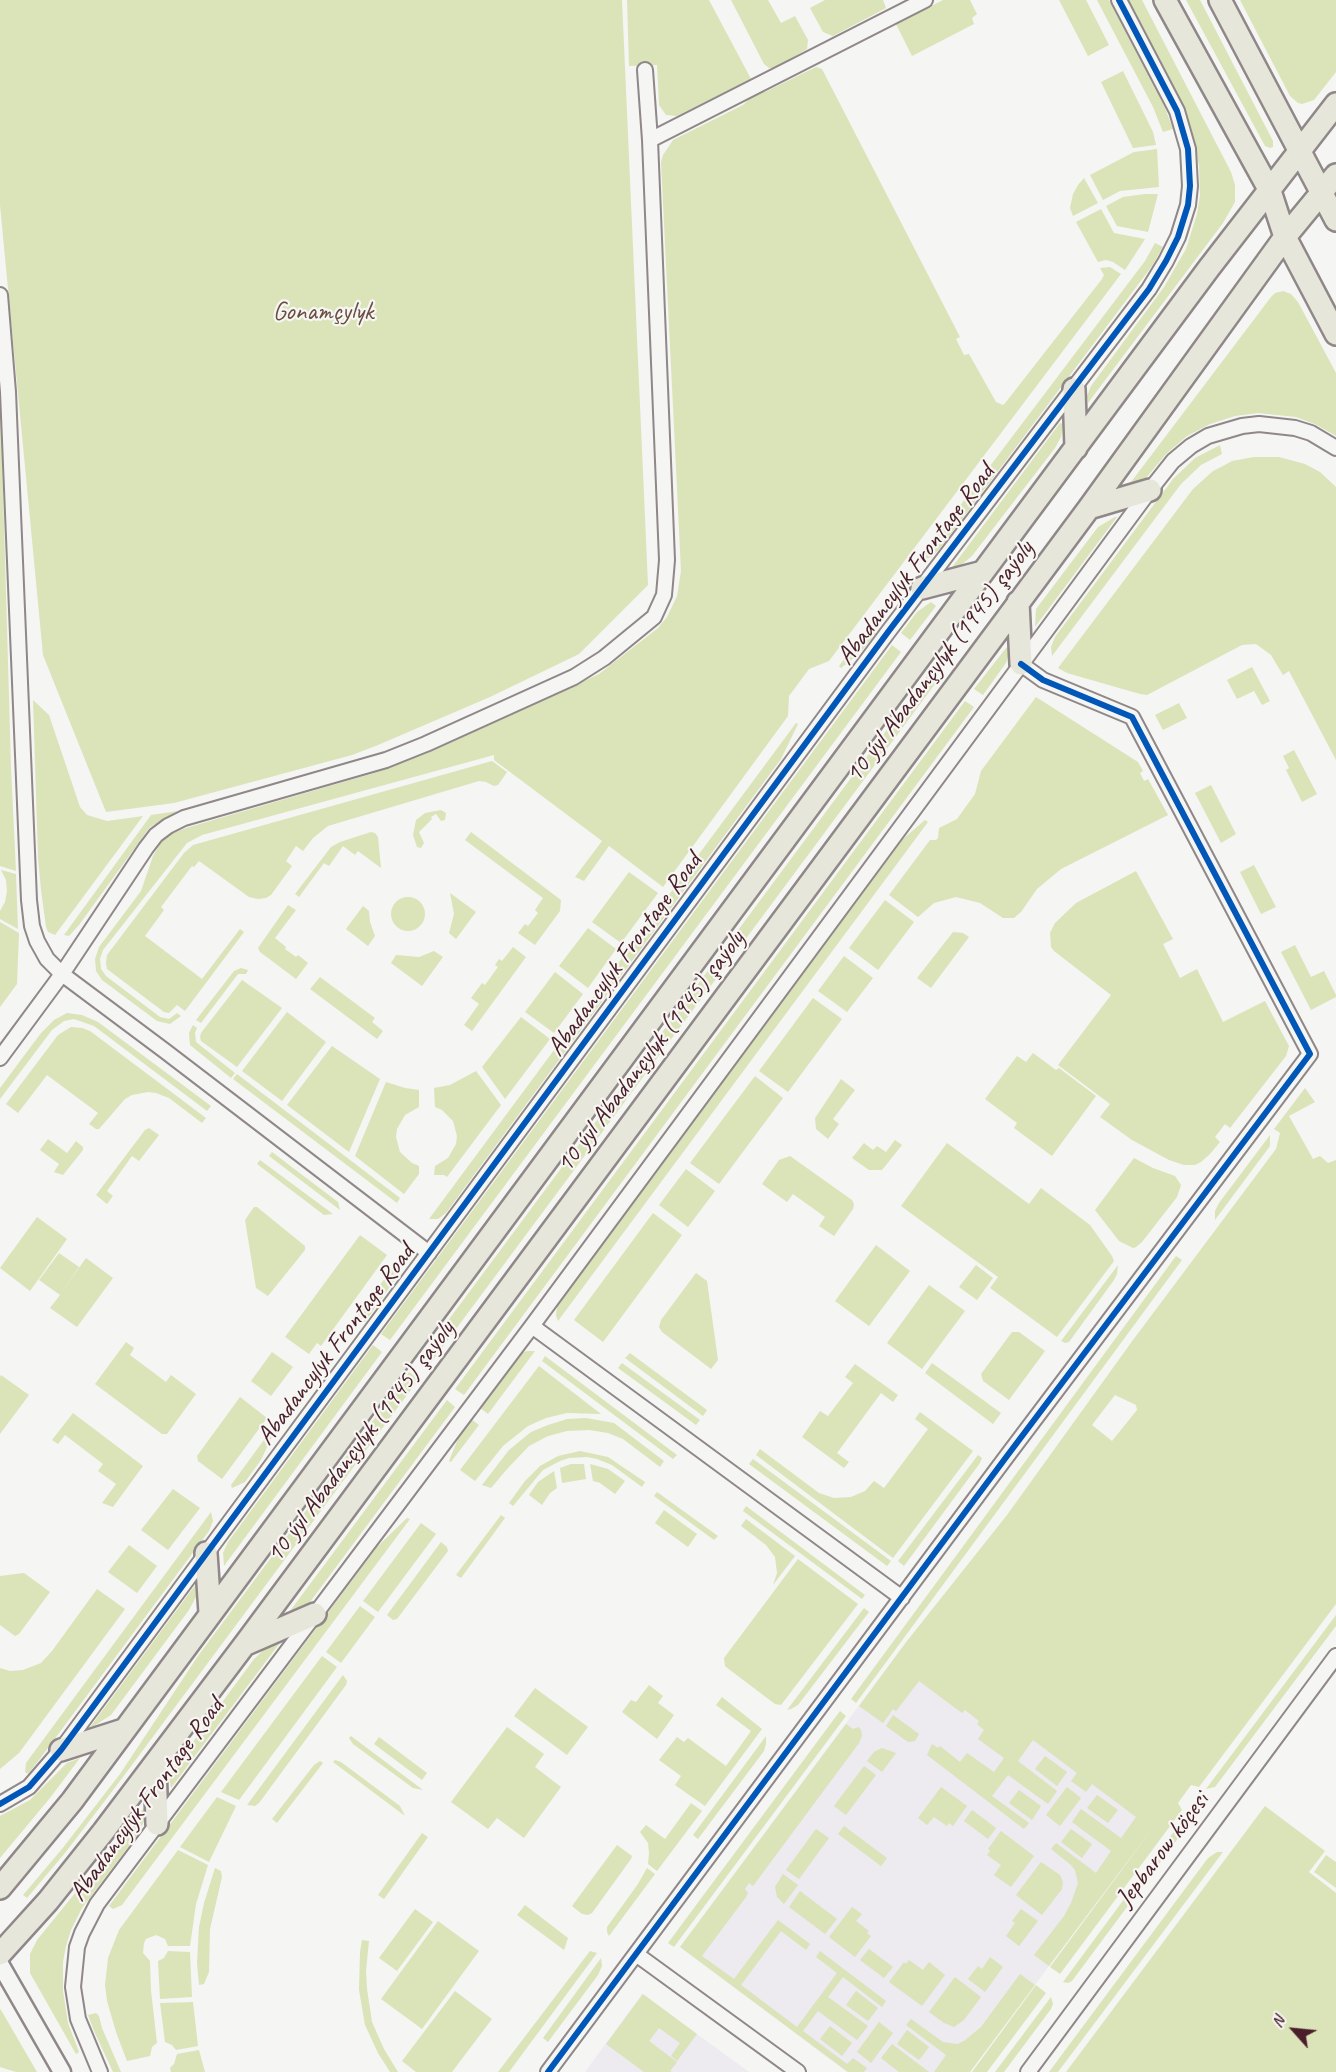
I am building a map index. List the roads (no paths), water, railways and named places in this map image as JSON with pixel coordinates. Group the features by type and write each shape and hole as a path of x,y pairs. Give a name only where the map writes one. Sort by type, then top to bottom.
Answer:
{"main road":[{"path":"1166,0 1270,191 1285,237 1336,334"},
{"path":"1220,0 1336,220"},
{"name":"10 ýyl Abadançylyk (1945) şaýoly","path":"0,1888 72,1801 1209,268 1336,104"},
{"name":"10 ýyl Abadançylyk (1945) şaýoly","path":"0,1954 62,1884 155,1764 1089,508 1285,237 1336,176"},
{"path":"1074,389 1076,448"},
{"path":"1089,508 1150,490"},
{"path":"922,588 983,572"},
{"path":"1018,602 1021,664"},
{"path":"206,1553 210,1613"},
{"path":"245,1644 315,1614"},
{"path":"61,1750 123,1730"},
{"path":"155,1764 157,1824"}],"street":[{"path":"650,140 925,0"},
{"name":"Abadancylyk Frontage Road","path":"0,1804 28,1787 61,1750 922,588 1149,289 1178,237 1188,206 1190,170 1188,149 1177,111 1119,0"},
{"path":"0,1058 62,974 146,848 168,826 184,818 386,760 426,744 574,677 604,658 654,617 664,595 667,560 650,140 645,70"},
{"path":"0,295 9,404 29,900 32,926 37,942 47,959 62,974 165,1050 429,1253"},
{"name":"Abadancylyk Frontage Road","path":"100,2072 84,2035 75,2003 73,1972 82,1933 98,1904 531,1326 1150,490 1173,461 1191,446 1208,436 1242,426 1280,425 1311,433 1336,448"},
{"path":"548,2072 1310,1054 1132,717 1043,680 1021,664"},
{"path":"531,1326 902,1598"},
{"name":"Jepbarow köçesi","path":"1028,2072 1336,1656"},
{"path":"636,1954 798,2072"},
{"path":"0,1964 62,2072"}],"park label":[{"name":"Gonamçylyk","path":"323,312"}]}
